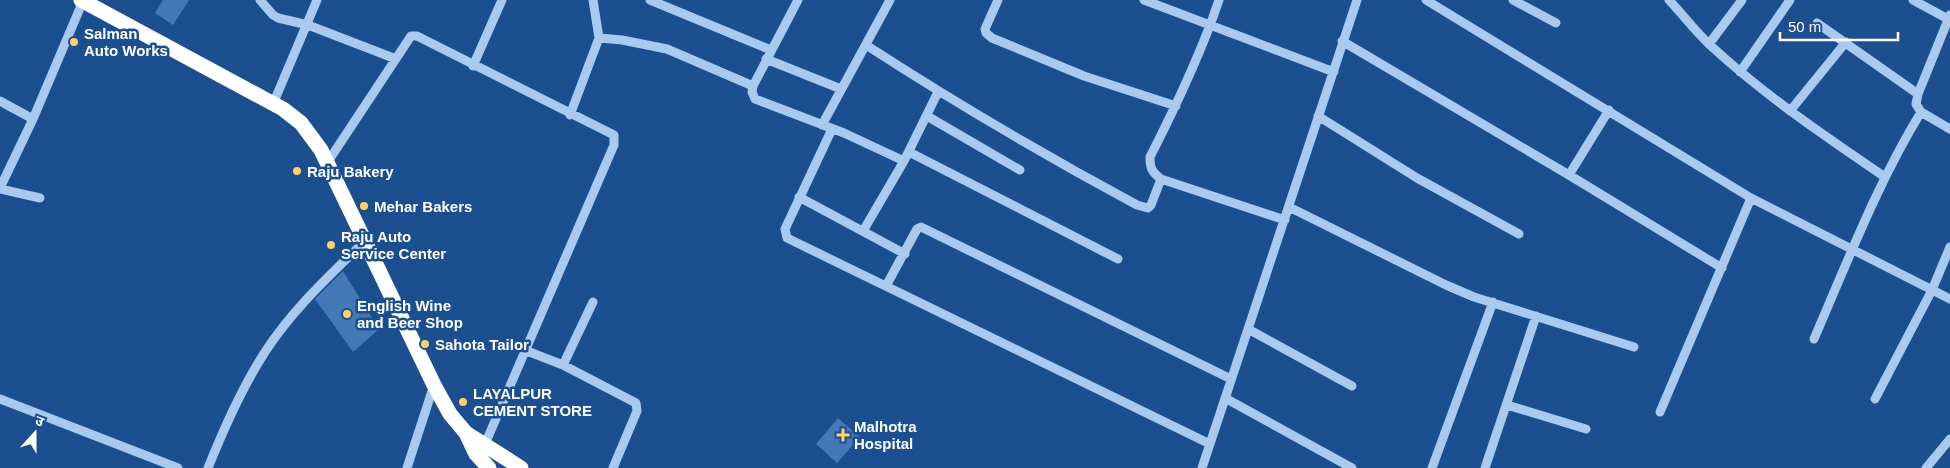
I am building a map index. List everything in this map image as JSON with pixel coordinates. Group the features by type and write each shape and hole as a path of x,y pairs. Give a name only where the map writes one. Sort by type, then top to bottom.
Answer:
{"highway":[{"path":"82,0 273,104 301,124 321,150 434,385 450,414 466,433 476,454 489,468"},
{"path":"466,433 521,468"}],"street":[{"path":"40,198 0,188 33,119 82,0"},
{"path":"260,0 278,18 308,25 396,59"},
{"path":"273,104 318,0"},
{"path":"473,66 502,0"},
{"path":"570,115 598,38 593,0"},
{"path":"650,0 771,50"},
{"path":"798,0 753,86 752,92 755,99 906,156 1118,259"},
{"path":"822,125 890,0"},
{"path":"998,0 985,29 986,33 992,38 1084,76 1176,106"},
{"path":"1144,0 1334,72"},
{"path":"1219,0 1176,106 1150,157 1152,173 1161,178 1285,220"},
{"path":"1426,0 1751,198 1950,299"},
{"path":"1513,0 1556,23"},
{"path":"1669,0 1709,44 1740,72 1790,111 1885,177"},
{"path":"1709,44 1742,0"},
{"path":"1740,72 1790,0"},
{"path":"1913,0 1950,18 1918,94 1916,104 1921,112 1950,129"},
{"path":"1202,468 1334,72 1355,1"},
{"path":"1816,22 1918,94"},
{"path":"327,163 411,36 417,36 570,115 610,132 615,140 485,444"},
{"path":"598,38 667,49 753,86"},
{"path":"1342,41 1569,174 1722,268"},
{"path":"1790,111 1846,42"},
{"path":"866,46 938,92 1036,150 1137,205 1148,208 1151,205 1161,178"},
{"path":"766,59 841,89"},
{"path":"863,231 906,156 938,92"},
{"path":"0,101 33,119"},
{"path":"1569,174 1609,110"},
{"path":"1814,339 1885,177 1921,112"},
{"path":"927,116 1020,170"},
{"path":"1318,116 1417,178 1519,234"},
{"path":"832,129 786,228 787,238 1210,444"},
{"path":"799,197 905,254"},
{"path":"1660,412 1751,198"},
{"path":"1289,207 1446,285 1634,347"},
{"path":"886,286 921,227 1231,379"},
{"path":"208,468 231,411 266,350 311,294 365,241"},
{"path":"1875,399 1932,290 1950,247"},
{"path":"562,365 593,302"},
{"path":"1432,468 1493,302"},
{"path":"1485,468 1536,316"},
{"path":"1248,329 1352,386"},
{"path":"526,351 562,365 631,400 638,407 613,468"},
{"path":"407,468 434,385"},
{"path":"1225,398 1352,468"},
{"path":"0,399 178,468"},
{"path":"1507,405 1586,430"},
{"path":"1926,468 1950,439"}],"building":[{"path":"163,0 189,0 173,25 155,13"},
{"name":"English Wine and Beer Shop","path":"343,271 379,329 353,352 315,299"},
{"path":"838,418 860,437 837,463 816,444"}],"place":[{"name":"Salman Auto Works","path":"74,42"},
{"name":"Raju Bakery","path":"297,171"},
{"name":"Mehar Bakers","path":"364,206"},
{"name":"Raju Auto Service Center","path":"331,245"},
{"name":"English Wine and Beer Shop","path":"347,314"},
{"name":"Sahota Tailor","path":"425,344"},
{"name":"LAYALPUR CEMENT STORE","path":"463,402"},
{"name":"Malhotra Hospital","path":"843,435"}]}
